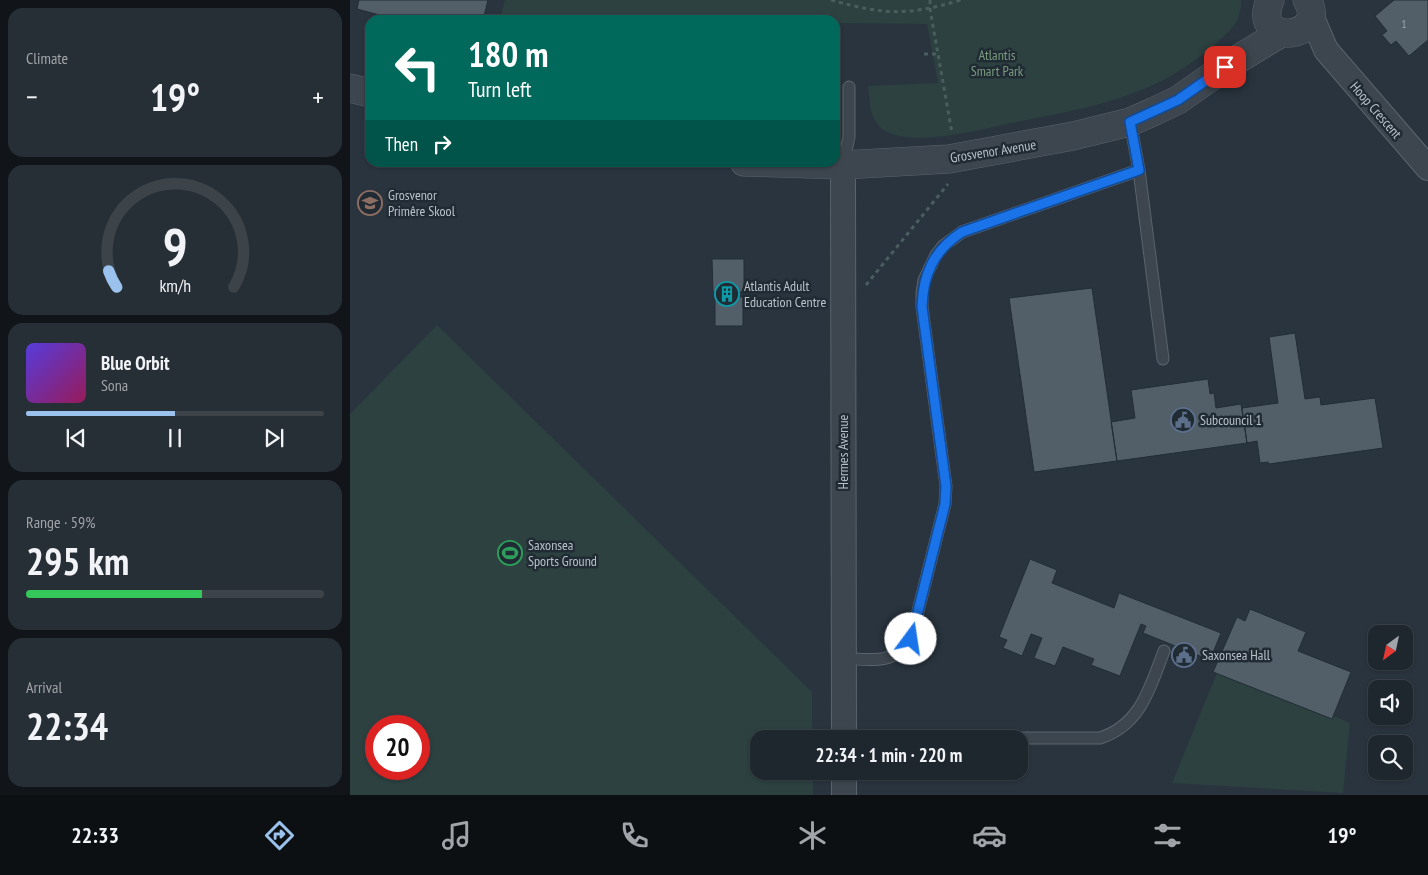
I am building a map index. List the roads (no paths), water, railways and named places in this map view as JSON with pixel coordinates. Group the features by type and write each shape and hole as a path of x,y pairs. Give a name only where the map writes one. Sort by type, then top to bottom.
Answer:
{"street":[{"name":"Grosvenor Avenue","path":"842,165 974,156 1073,136 1130,122 1178,100 1225,67 1273,16 1301,31 1308,24 1311,5"},
{"name":"Hoop Crescent","path":"1311,5 1326,50"},
{"name":"Hoop Crescent","path":"1273,16 1326,50 1428,168"},
{"path":"350,88 365,92"},
{"name":"Hermes Avenue","path":"842,165 844,730"},
{"path":"844,780 844,795"}],"lane":[{"path":"842,165 849,137 849,87"},
{"path":"1130,122 1139,170 1163,358"},
{"path":"844,658 886,660 905,649 911,639 945,504 945,467 922,307 924,280 936,255 962,232 1139,170"},
{"path":"1028,738 1100,738 1122,728 1140,710 1164,651"}],"place":[{"name":"Grosvenor Primêre Skool","path":"370,203"},
{"name":"Atlantis Adult Education Centre","path":"727,294"},
{"name":"Subcouncil 1","path":"1183,420"},
{"name":"Saxonsea Sports Ground","path":"510,553"},
{"name":"Saxonsea Hall","path":"1184,655"}],"park label":[{"name":"Atlantis Smart Park","path":"997,64"}]}
